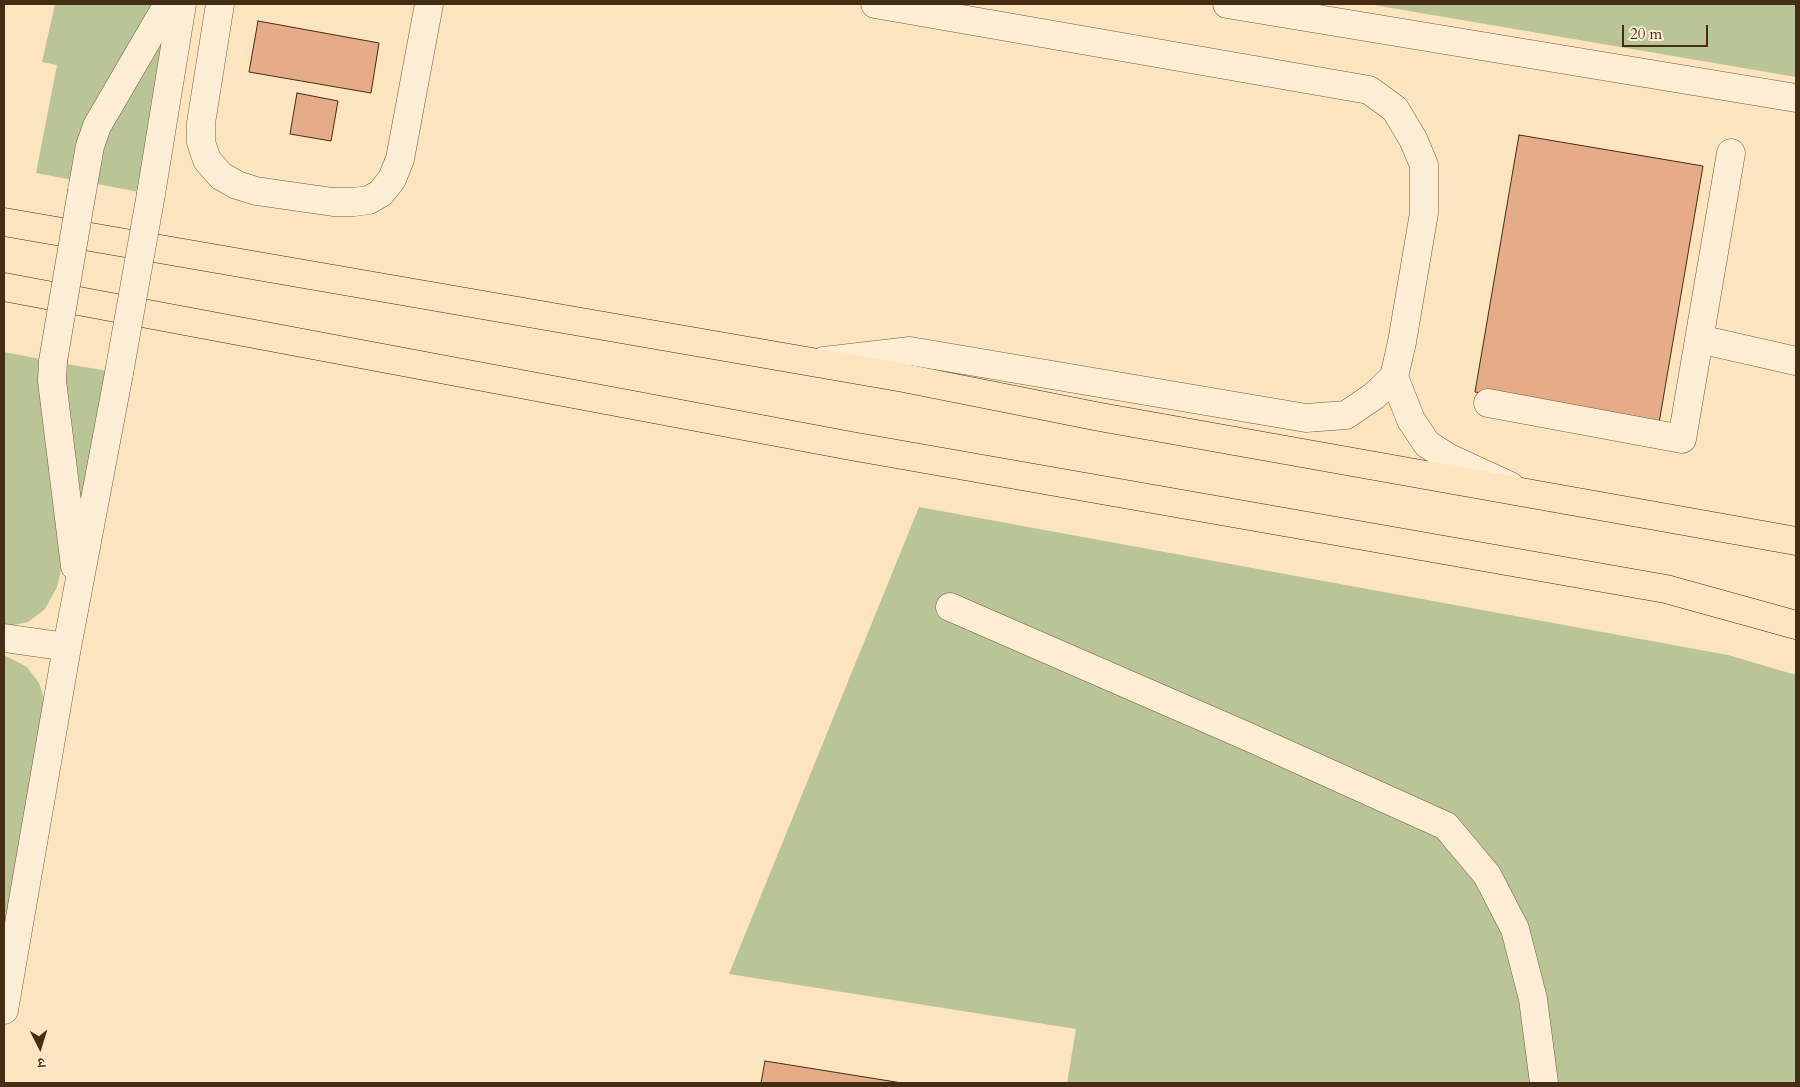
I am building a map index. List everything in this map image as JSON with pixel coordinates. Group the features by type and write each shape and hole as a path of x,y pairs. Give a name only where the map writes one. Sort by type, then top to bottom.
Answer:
{"main road":[{"path":"4,222 815,362 1100,417 1527,494 1796,540"},
{"path":"4,287 841,445 1666,590 1796,624"}],"lane":[{"path":"78,591 52,381 54,362 90,146 97,126 168,4"},
{"path":"4,1010 151,194 182,4"},
{"path":"220,4 201,123 201,142 207,160 222,176 236,185 333,202 369,200 381,193 392,179 400,159 429,4"},
{"path":"815,362 910,351 1306,418 1346,414 1374,396 1394,377 1402,342 1424,213 1424,165 1413,139 1395,109 1369,90 875,4"},
{"path":"1227,4 1796,98"},
{"path":"1488,403 1682,439 1731,153"},
{"path":"1699,339 1796,361"},
{"path":"1394,377 1411,420 1427,444 1449,458 1527,494"},
{"path":"950,607 1251,738 1446,826 1487,875 1515,929 1533,999 1544,1083"},
{"path":"4,638 68,647"}],"green space":[{"path":"55,4 157,4 73,180 36,173 57,65 42,62"},
{"path":"1368,4 1796,4 1796,77"},
{"path":"170,22 139,192 92,183 99,150"},
{"path":"4,352 40,359 62,566 57,587 45,609 28,622 4,627"},
{"path":"61,363 108,371 79,536"},
{"path":"919,507 1728,655 1796,675 1796,1083 1067,1083 1076,1029 729,974"},
{"path":"4,655 27,667 39,683 46,704 4,963"}],"building":[{"path":"258,21 379,43 371,93 249,72"},
{"path":"297,93 338,101 331,141 290,134"},
{"path":"1519,135 1703,166 1659,423 1475,392"},
{"path":"765,1061 902,1083 761,1083"}]}
